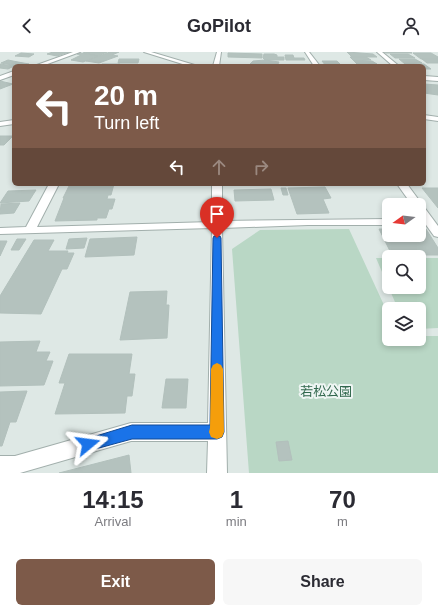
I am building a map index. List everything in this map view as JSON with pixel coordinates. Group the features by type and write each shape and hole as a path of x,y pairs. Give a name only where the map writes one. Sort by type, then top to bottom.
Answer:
{"street":[{"path":"44,64 78,52"},
{"path":"146,52 188,64"},
{"path":"216,64 219,52"},
{"path":"306,52 315,64"},
{"path":"379,52 394,64"},
{"path":"0,78 12,74"},
{"path":"426,78 438,79"},
{"path":"426,117 438,119"},
{"path":"0,124 12,121"},
{"path":"30,230 53,186"},
{"path":"217,186 217,473"},
{"path":"403,186 412,198"},
{"path":"0,231 217,224 382,222"},
{"path":"429,222 438,234"},
{"path":"0,466 15,465 132,432 217,432"}],"green space":[{"name":"若松公園","path":"349,229 383,302 382,346 426,346 426,336 438,336 438,473 249,473 232,249 260,230"},
{"path":"376,258 382,258 382,272"},
{"path":"426,258 438,258 438,328 426,329 426,302 395,302 392,294 426,294"}],"building":[{"path":"53,52 69,52 57,56 47,54"},
{"path":"107,52 98,56 83,53"},
{"path":"110,52 119,52 112,55 118,56 99,63 86,61"},
{"path":"347,52 373,54 377,57 352,57"},
{"path":"384,52 410,52 412,53 386,53"},
{"path":"21,53 34,54 29,57 15,56"},
{"path":"80,53 98,56 83,62 71,60 81,55 77,54"},
{"path":"228,53 262,54 262,58 228,57"},
{"path":"413,53 431,53 438,57 438,59 421,59"},
{"path":"264,54 274,54 277,55 277,57 284,57 284,60 265,60 263,58"},
{"path":"390,54 408,54 415,58 395,58"},
{"path":"285,55 293,55 294,58 304,58 305,60 286,60"},
{"path":"350,57 366,57 371,60 354,61"},
{"path":"119,59 139,59 138,63 118,63"},
{"path":"399,59 415,59 422,63 405,64"},
{"path":"422,59 438,59 438,63 427,63"},
{"path":"8,60 29,64 12,65 1,63"},
{"path":"265,60 279,62 278,64 250,64 253,61"},
{"path":"322,61 337,61 340,64 324,64"},
{"path":"354,61 372,61 377,64 357,64"},
{"path":"0,64 12,66 8,69 0,68"},
{"path":"0,81 12,84 12,84 0,89"},
{"path":"426,84 438,85 438,95 426,93"},
{"path":"0,136 12,136 4,145 0,145"},
{"path":"69,186 113,186 111,195 108,195 107,199 115,199 112,209 109,209 106,218 97,218 97,220 55,221"},
{"path":"325,187 331,198 323,199 329,213 297,214 288,188"},
{"path":"281,188 286,188 288,195 283,195"},
{"path":"422,188 438,188 438,208"},
{"path":"271,189 274,200 235,201 234,190"},
{"path":"36,190 29,201 0,203 8,191"},
{"path":"20,203 14,213 0,214 1,204"},
{"path":"426,229 438,248 438,255 426,255 426,250 390,250 386,242 426,242"},
{"path":"137,237 134,255 85,257 90,239"},
{"path":"87,238 84,248 66,249 69,239"},
{"path":"17,239 26,239 19,250 11,250"},
{"path":"34,240 54,240 48,251 68,251 67,253 74,253 67,269 62,269 41,314 0,313 0,296"},
{"path":"0,241 7,241 0,256"},
{"path":"167,291 166,305 169,305 167,338 120,340 130,292"},
{"path":"40,341 36,352 50,352 46,361 53,361 44,385 0,386 0,342"},
{"path":"69,354 132,354 129,374 135,374 132,396 127,396 125,413 55,414 65,383 59,383"},
{"path":"166,379 188,379 186,408 162,408"},
{"path":"27,391 16,422 10,422 2,446 0,446 0,392"},
{"path":"288,441 292,460 279,461 276,442"},
{"path":"129,455 131,473 59,473"}],"slow traffic":[{"path":"216,432 217,369"}],"route":[{"path":"88,444 132,432 217,432 217,238"}]}
